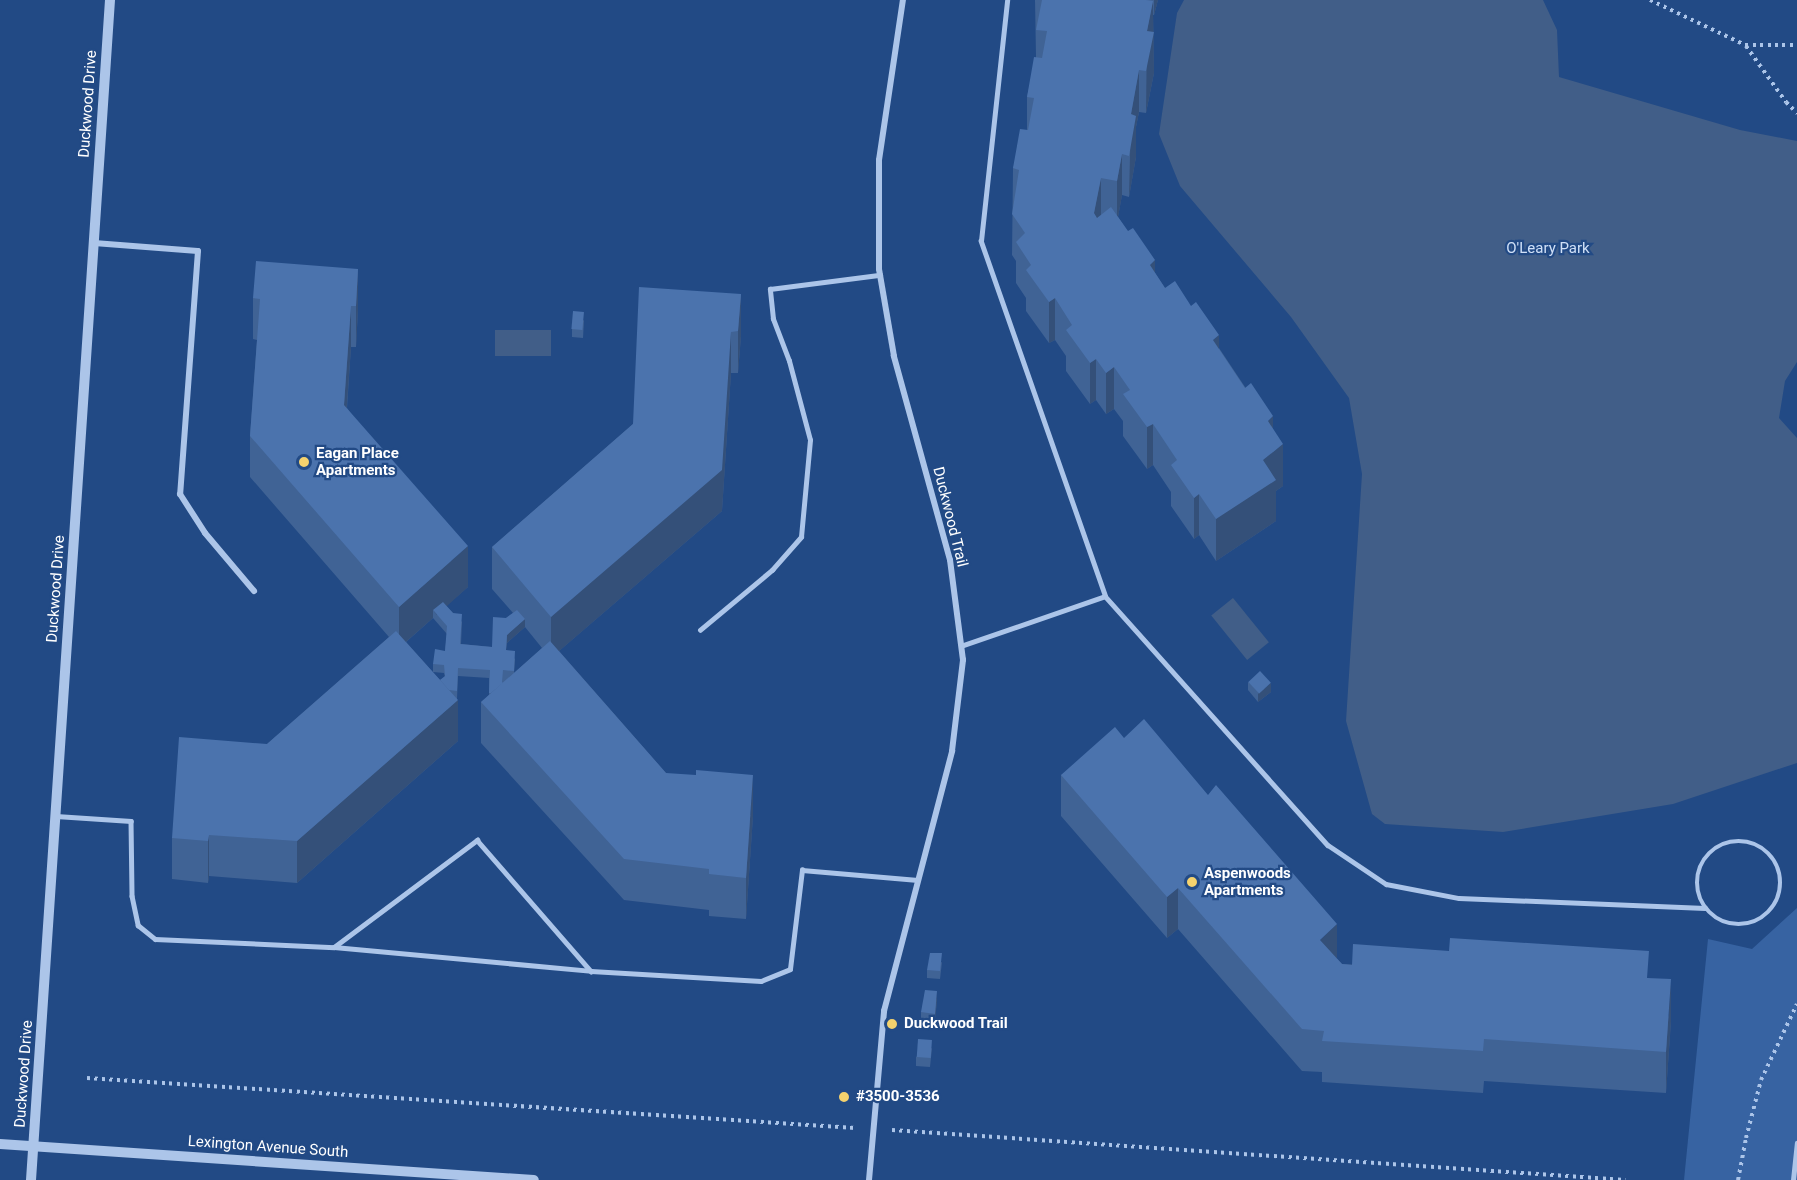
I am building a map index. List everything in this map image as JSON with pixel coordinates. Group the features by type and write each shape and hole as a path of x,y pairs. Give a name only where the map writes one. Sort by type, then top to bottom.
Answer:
{"street":[{"name":"Duckwood Drive","path":"31,1180 110,0"},
{"name":"Duckwood Trail","path":"869,1180 884,1011 952,751 963,660 950,560 894,356 880,275 879,160 903,0"},
{"path":"94,243 198,251 180,494 205,533 254,591"},
{"name":"Lexington Avenue South","path":"0,1144 534,1180"}],"lane":[{"path":"1007,0 981,241 1105,596 1328,845 1386,884 1459,898 1705,908 1714,918 1727,924 1753,923 1765,917 1780,894 1782,880 1771,855 1760,846 1746,841 1732,841 1719,846 1707,855 1700,867 1697,881 1698,895 1705,908"},
{"path":"700,630 772,570 801,537 810,440 789,361 773,319 770,289 880,275"},
{"path":"961,646 1105,596"},
{"path":"56,816 131,821 132,896 138,925 155,939 334,947 591,971 761,981 790,969 802,870 918,880"},
{"path":"334,947 477,840 591,971"},
{"path":"1793,1180 1797,1143"}],"path":[{"path":"1650,0 1745,45 1797,45"},
{"path":"1745,45 1786,102 1797,113"},
{"path":"1738,1180 1761,1080 1797,1004"}],"shaded area":[{"name":"O'Leary Park","path":"1184,0 1543,0 1557,30 1559,77 1740,130 1797,141 1797,362 1785,381 1779,418 1797,438 1797,763 1673,804 1503,832 1385,824 1372,814 1346,721 1362,474 1349,398 1291,317 1180,186 1159,134 1177,13"},
{"path":"495,330 551,330 551,356 495,356"},
{"path":"1233,598 1269,642 1247,660 1211,616"},
{"path":"1797,908 1797,1180 1684,1180 1708,939 1752,949"}],"building":[{"path":"1042,0 1153,1 1147,31 1154,32 1146,71 1139,70 1131,114 1136,116 1129,156 1122,154 1117,181 1101,178 1094,213 1097,218 1111,207 1128,231 1133,228 1155,260 1150,265 1165,288 1175,281 1191,306 1196,302 1219,335 1213,340 1245,388 1251,383 1273,416 1268,421 1283,444 1263,460 1276,480 1216,519 1199,494 1194,498 1171,465 1177,460 1153,424 1147,427 1123,394 1130,390 1114,367 1106,373 1096,359 1090,363 1066,330 1072,325 1055,298 1049,302 1026,270 1031,265 1016,242 1025,233 1012,214 1019,170 1013,168 1020,129 1028,130 1034,98 1027,97 1034,57 1042,58 1047,31 1036,30"},
{"name":"Eagan Place Apartments","path":"256,261 358,269 356,306 351,306 344,405 468,546 399,607 250,436 260,299 253,298"},
{"path":"639,287 741,294 738,331 731,332 722,470 551,617 492,547 633,424"},
{"path":"573,311 584,312 582,330 571,329"},
{"path":"443,602 453,613 462,614 460,644 492,647 493,617 506,618 517,610 525,619 507,635 506,650 515,651 514,671 503,670 503,683 491,693 489,693 490,670 458,668 457,691 449,690 440,680 445,676 444,665 433,664 435,649 445,651 447,626 433,610"},
{"path":"396,631 458,700 297,841 209,835 208,841 172,838 179,737 267,744"},
{"path":"550,641 666,773 696,775 696,770 753,775 746,878 709,874 709,869 624,859 481,702"},
{"path":"1260,671 1271,683 1259,694 1248,682"},
{"name":"Aspenwoods Apartments","path":"1144,719 1208,795 1216,785 1337,924 1320,940 1342,964 1352,965 1353,944 1449,951 1450,938 1649,951 1647,978 1671,979 1666,1052 1484,1039 1483,1051 1322,1041 1324,1031 1302,1029 1178,888 1167,897 1061,775 1115,727 1124,738"},
{"path":"930,953 942,953 940,971 927,970"},
{"path":"925,990 937,991 935,1014 921,1012"},
{"path":"918,1039 932,1040 931,1058 917,1057"}],"place":[{"name":"Eagan Place Apartments","path":"304,462"},
{"name":"Aspenwoods Apartments","path":"1192,882"},
{"name":"Duckwood Trail","path":"892,1024"},
{"name":"#3500-3536","path":"844,1097"}]}
